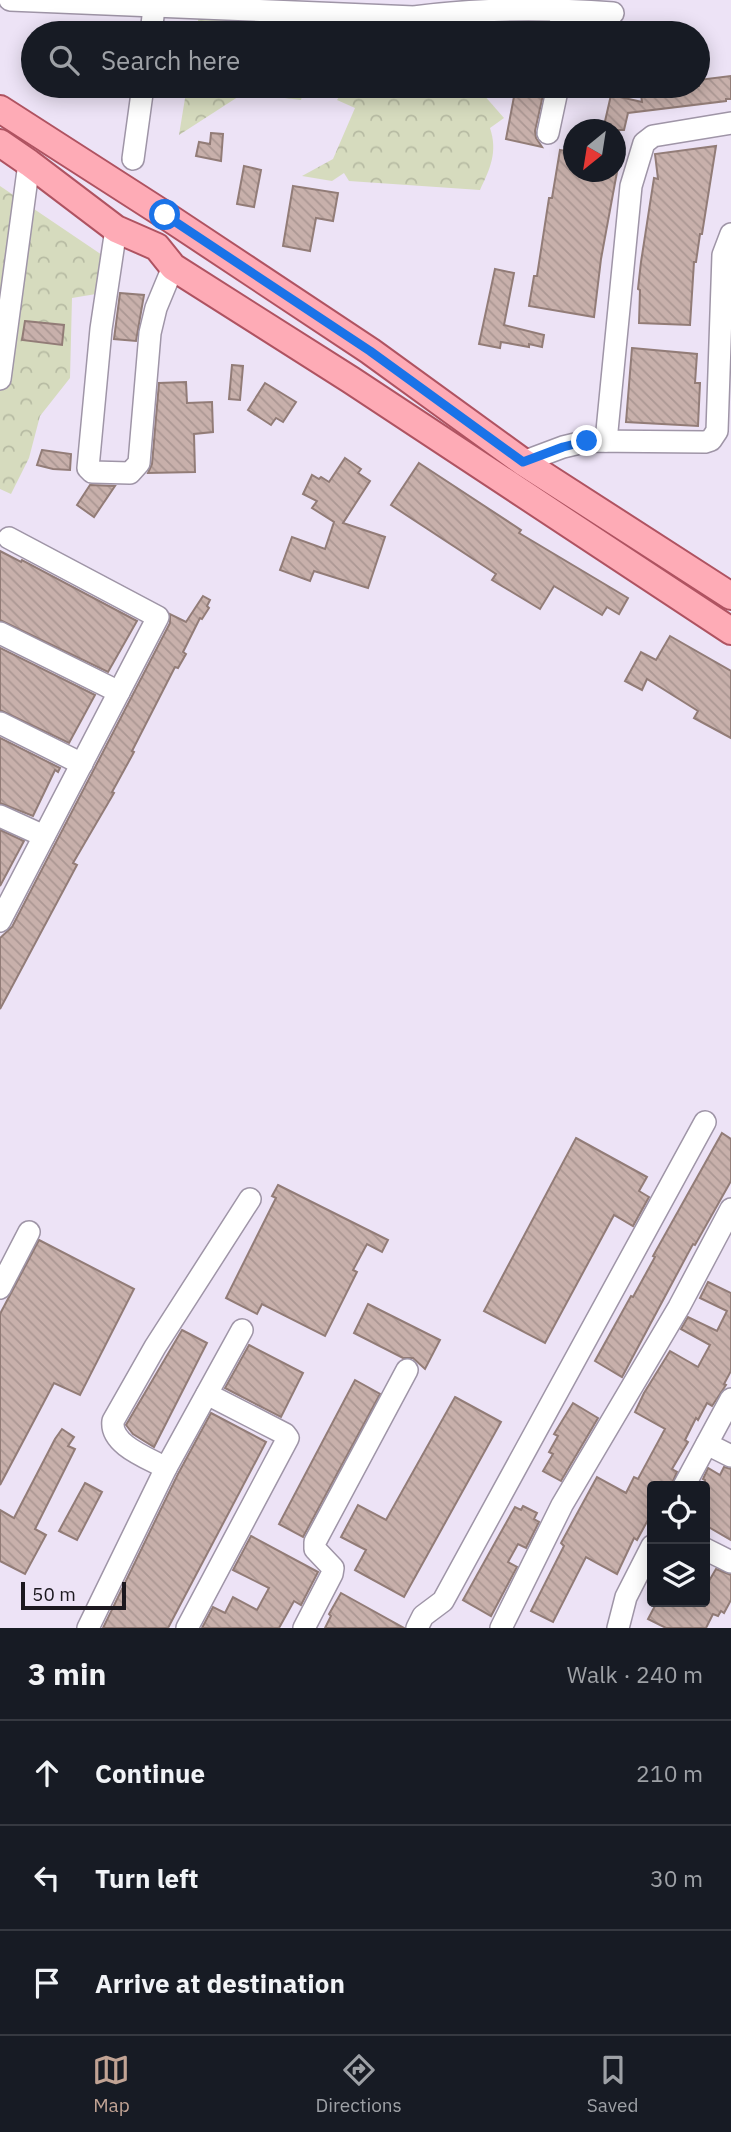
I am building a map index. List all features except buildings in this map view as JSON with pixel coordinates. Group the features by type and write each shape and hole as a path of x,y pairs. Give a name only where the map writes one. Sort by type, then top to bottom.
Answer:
{"main road":[{"path":"0,109 370,351 523,462 731,596"},
{"path":"0,144 116,229 157,247 173,267 351,380 731,631"},
{"path":"351,380 370,351"}],"street":[{"path":"10,0 155,8 186,4 456,11 557,9 613,13"},
{"path":"153,21 155,8"},
{"path":"557,9 562,21"},
{"path":"133,159 142,98"},
{"path":"548,133 555,98"},
{"path":"606,441 631,186 644,144 653,136 731,123"},
{"path":"0,379 29,163"},
{"path":"116,229 100,342 88,468 92,472 130,473 139,463 150,333 156,308 173,267"},
{"path":"523,462 587,441 712,440 717,431 723,255 731,234"},
{"path":"2,913 159,617 9,538"},
{"path":"0,634 119,692"},
{"path":"0,723 82,764"},
{"path":"0,816 44,836"},
{"path":"417,1628 423,1616 443,1601 705,1122"},
{"path":"166,1468 119,1440 112,1429 113,1421 155,1347 250,1199"},
{"path":"502,1628 562,1505 678,1307 731,1209"},
{"path":"0,1288 29,1232"},
{"path":"88,1628 166,1468 242,1330"},
{"path":"304,1628 333,1568 315,1549 315,1542 407,1370"},
{"path":"187,1628 288,1438 285,1433 207,1394"},
{"path":"687,1481 731,1398"},
{"path":"707,1444 731,1456"},
{"path":"710,1552 731,1562"},
{"path":"621,1627 626,1598 647,1556"}],"green space":[{"path":"200,8 324,15 322,21 198,21"},
{"path":"456,11 456,21 370,21 371,14"},
{"path":"185,98 236,98 179,135"},
{"path":"486,98 504,118 490,128 493,153 480,190 349,181 344,173 332,181 302,176 333,159 355,108 337,100"},
{"path":"0,186 108,259 108,292 72,298 70,378 40,416 29,458 11,494 0,489"}],"route":[{"path":"165,215 370,351 523,462 587,441"}]}
